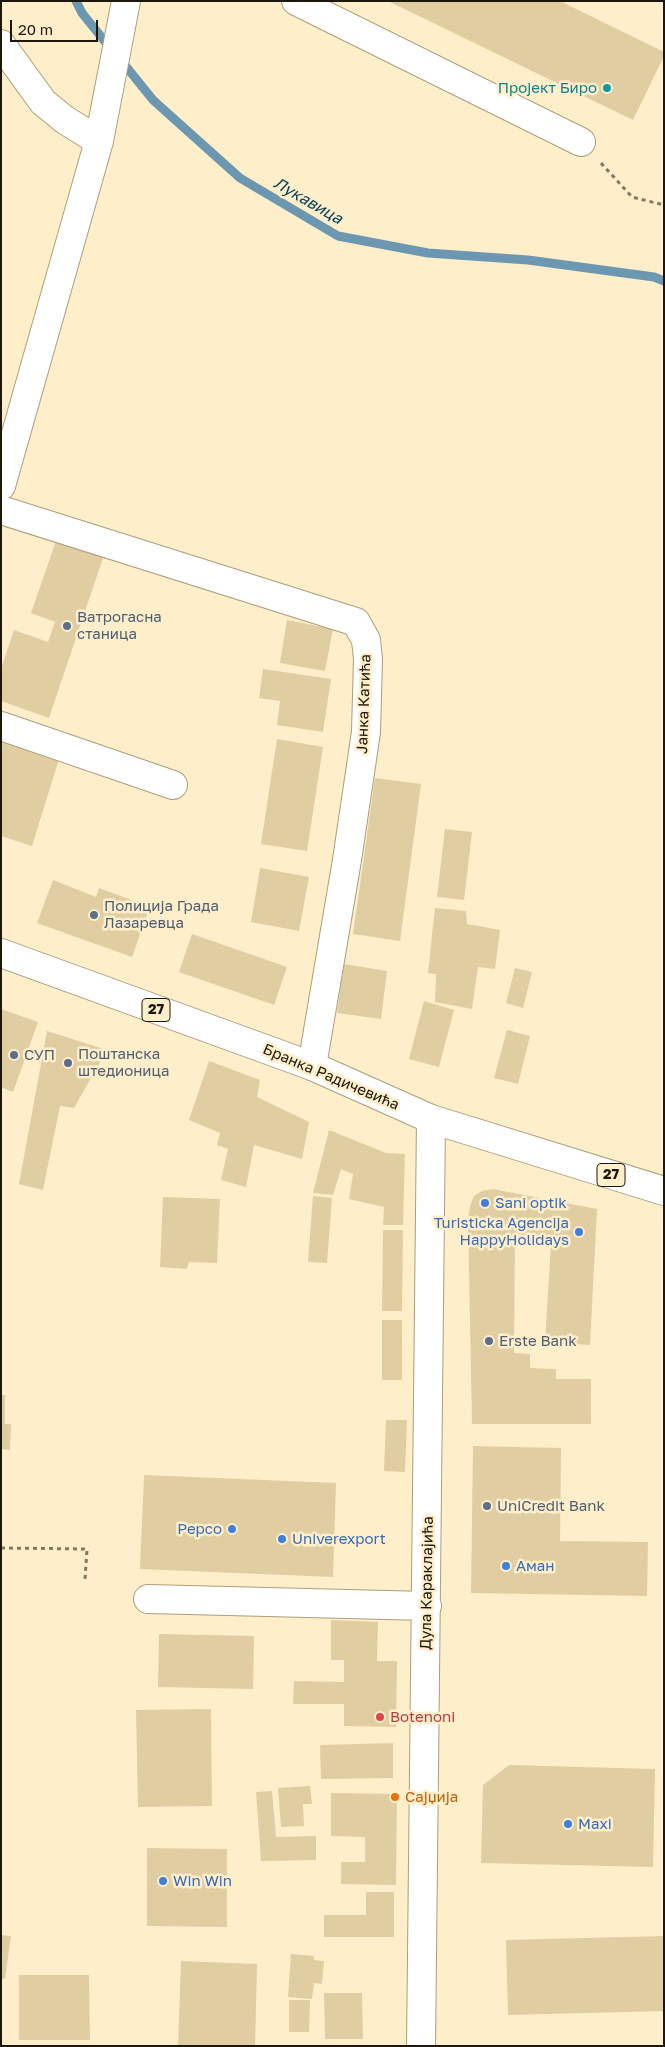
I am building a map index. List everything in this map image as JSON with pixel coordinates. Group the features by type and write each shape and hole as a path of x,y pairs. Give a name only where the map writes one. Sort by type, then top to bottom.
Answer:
{"street":[{"path":"1,486 98,146 126,1"},
{"path":"296,1 581,142"},
{"path":"1,44 43,102 98,146"},
{"name":"Јанка Катића","path":"1,510 356,622 366,640 368,659 366,732 347,860 312,1066"},
{"path":"1,726 173,785"},
{"name":"Бранка Радичевића","path":"1,953 312,1066 431,1120 664,1191"},
{"name":"Дула Караклајића","path":"421,2046 431,1120"},
{"path":"148,1599 427,1606"}],"path":[{"path":"581,142 632,197 664,205"},
{"path":"1,1548 87,1549 85,1579"}],"building":[{"name":"Пројект Биро","path":"388,1 560,1 664,52 664,56 633,120"},
{"name":"Ватрогасна станица","path":"57,538 104,555 49,718 1,701 1,669 14,630 48,642 55,622 31,613"},
{"path":"287,620 333,629 325,671 280,663"},
{"path":"263,669 331,679 323,732 277,725 280,701 259,698"},
{"path":"277,739 323,747 307,851 261,844"},
{"path":"1,740 59,759 32,846 1,836"},
{"path":"375,778 421,784 400,941 353,934"},
{"path":"445,829 472,832 464,900 437,897"},
{"path":"260,868 309,877 299,931 251,922"},
{"name":"Полиција Града Лазаревца","path":"53,880 96,897 99,888 150,907 132,957 37,923"},
{"path":"435,908 466,911 467,924 500,930 495,969 478,967 472,1009 435,1002 436,974 428,973"},
{"path":"192,934 287,967 274,1005 179,972"},
{"path":"344,964 387,971 381,1019 337,1013"},
{"path":"515,968 532,972 523,1008 506,1003"},
{"path":"424,1001 454,1010 439,1067 409,1059"},
{"name":"СУП","path":"1,1009 38,1022 13,1092 1,1087"},
{"path":"507,1030 530,1036 518,1084 494,1078"},
{"path":"47,1031 107,1050 74,1108 60,1106 43,1190 19,1184"},
{"path":"209,1061 260,1080 257,1097 309,1122 302,1159 254,1145 246,1187 221,1180 228,1149 217,1145 220,1133 189,1120"},
{"path":"329,1130 386,1153 405,1154 403,1225 383,1225 384,1207 349,1199 353,1174 341,1169 333,1195 313,1193"},
{"path":"493,1189 597,1209 590,1345 545,1342 551,1244 515,1233 514,1353 530,1354 530,1368 556,1369 556,1379 591,1379 591,1424 472,1424 468,1220 474,1196 482,1191"},
{"path":"313,1196 332,1198 327,1263 308,1262"},
{"path":"163,1197 220,1199 217,1263 189,1262 187,1269 160,1267"},
{"path":"383,1230 403,1230 402,1311 382,1311"},
{"path":"382,1320 402,1320 402,1380 382,1380"},
{"path":"1,1395 5,1395 5,1424 11,1424 10,1450 1,1449"},
{"path":"386,1420 407,1420 405,1472 384,1471"},
{"path":"473,1446 561,1448 560,1541 648,1542 647,1596 471,1593"},
{"path":"144,1475 336,1483 333,1577 140,1569"},
{"path":"331,1620 378,1622 377,1661 397,1661 396,1727 344,1726 344,1704 293,1704 294,1681 344,1682 344,1660 331,1660"},
{"path":"159,1634 254,1636 253,1689 158,1687"},
{"path":"211,1709 212,1806 138,1807 136,1710"},
{"path":"393,1743 393,1778 321,1779 320,1745"},
{"name":"Maxi","path":"509,1765 655,1769 653,1867 481,1863 483,1785"},
{"path":"310,1786 312,1804 303,1804 304,1826 281,1827 278,1788"},
{"path":"272,1791 276,1837 316,1836 316,1860 261,1861 256,1792"},
{"path":"331,1793 397,1794 396,1885 341,1884 341,1862 365,1862 365,1837 331,1836"},
{"path":"147,1848 227,1849 227,1927 147,1926"},
{"path":"366,1892 394,1892 394,1937 324,1937 324,1915 366,1915"},
{"path":"1,1935 11,1936 5,1979 1,1978"},
{"path":"664,1936 664,2011 508,2015 506,1940"},
{"path":"291,1954 314,1956 314,1960 324,1961 322,1984 314,1983 312,1999 288,1997"},
{"path":"181,1961 257,1964 255,2046 178,2046"},
{"path":"19,1975 89,1975 90,2040 19,2040"},
{"path":"324,1993 362,1993 363,2039 325,2039"},
{"path":"289,2000 310,2000 309,2032 289,2032"}],"waterway":[{"name":"Лукавица","path":"76,1 82,13 111,49"},
{"name":"Лукавица","path":"120,59 153,100 240,178 338,236 428,253 528,260 654,277 664,281"}],"place":[{"name":"Пројект Биро","path":"607,88"},
{"name":"Ватрогасна станица","path":"67,626"},
{"name":"Полиција Града Лазаревца","path":"94,915"},
{"name":"СУП","path":"14,1055"},
{"name":"Поштанска штедионица","path":"68,1063"},
{"name":"Sani optik","path":"485,1203"},
{"name":"Turisticka Agencija HappyHolidays","path":"579,1232"},
{"name":"Erste Bank","path":"489,1341"},
{"name":"UniCredit Bank","path":"487,1506"},
{"name":"Pepco","path":"232,1529"},
{"name":"Univerexport","path":"282,1539"},
{"name":"Аман","path":"506,1566"},
{"name":"Botenoni","path":"380,1717"},
{"name":"Сајџија","path":"395,1797"},
{"name":"Maxi","path":"568,1824"},
{"name":"Win Win","path":"163,1881"}]}
